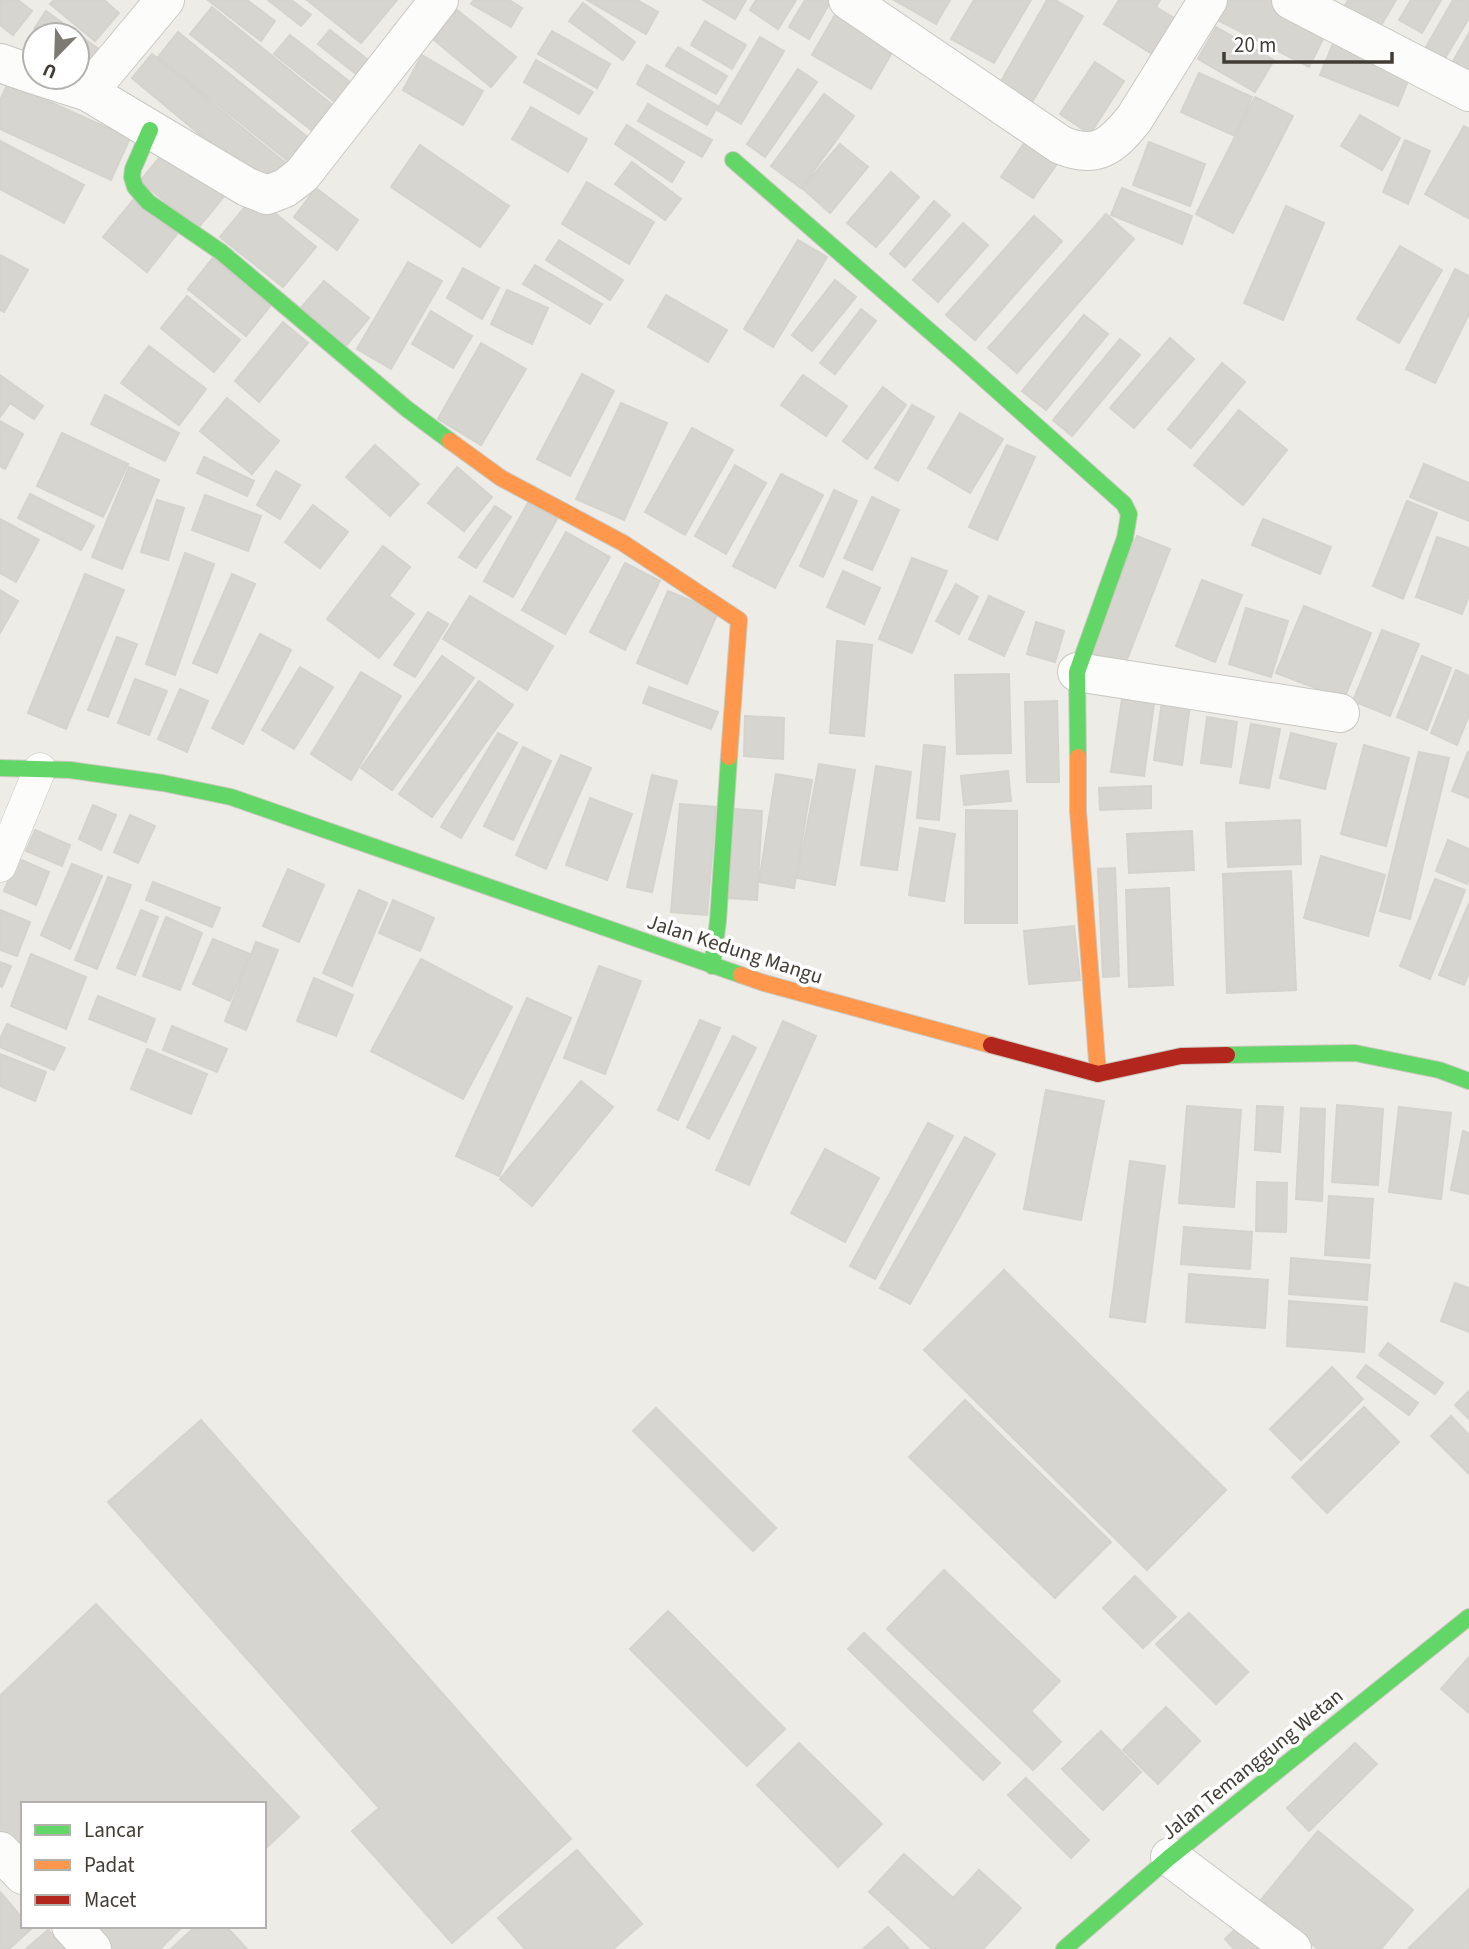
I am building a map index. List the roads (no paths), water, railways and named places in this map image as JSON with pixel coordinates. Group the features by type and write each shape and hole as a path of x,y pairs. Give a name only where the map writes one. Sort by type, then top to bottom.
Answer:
{"street":[{"path":"88,92 165,0"},
{"path":"85,91 247,187 267,195 275,193 302,175 439,0"},
{"path":"848,0 1061,145 1086,152 1102,149 1119,137 1134,119 1208,0"},
{"path":"1291,0 1469,92"},
{"path":"0,63 21,70"},
{"path":"150,130 132,177 135,187 148,202 221,252 407,409 501,478 622,543 739,620 718,921 712,966"},
{"path":"733,160 954,352 1124,504 1129,514 1125,538 1077,672 1078,811 1098,1074"},
{"path":"1077,672 1340,713"},
{"name":"Jalan Kedung Mangu","path":"0,768 70,769 163,783 231,797 764,983 1098,1074 1181,1056 1354,1053 1439,1070 1469,1081"},
{"name":"Jalan Temanggung Wetan","path":"1064,1949 1170,1857 1469,1617"},
{"path":"0,1851 21,1873"},
{"path":"1170,1857 1292,1949"},
{"path":"73,1928 92,1949"}],"lane":[{"path":"0,866 40,769"}]}
